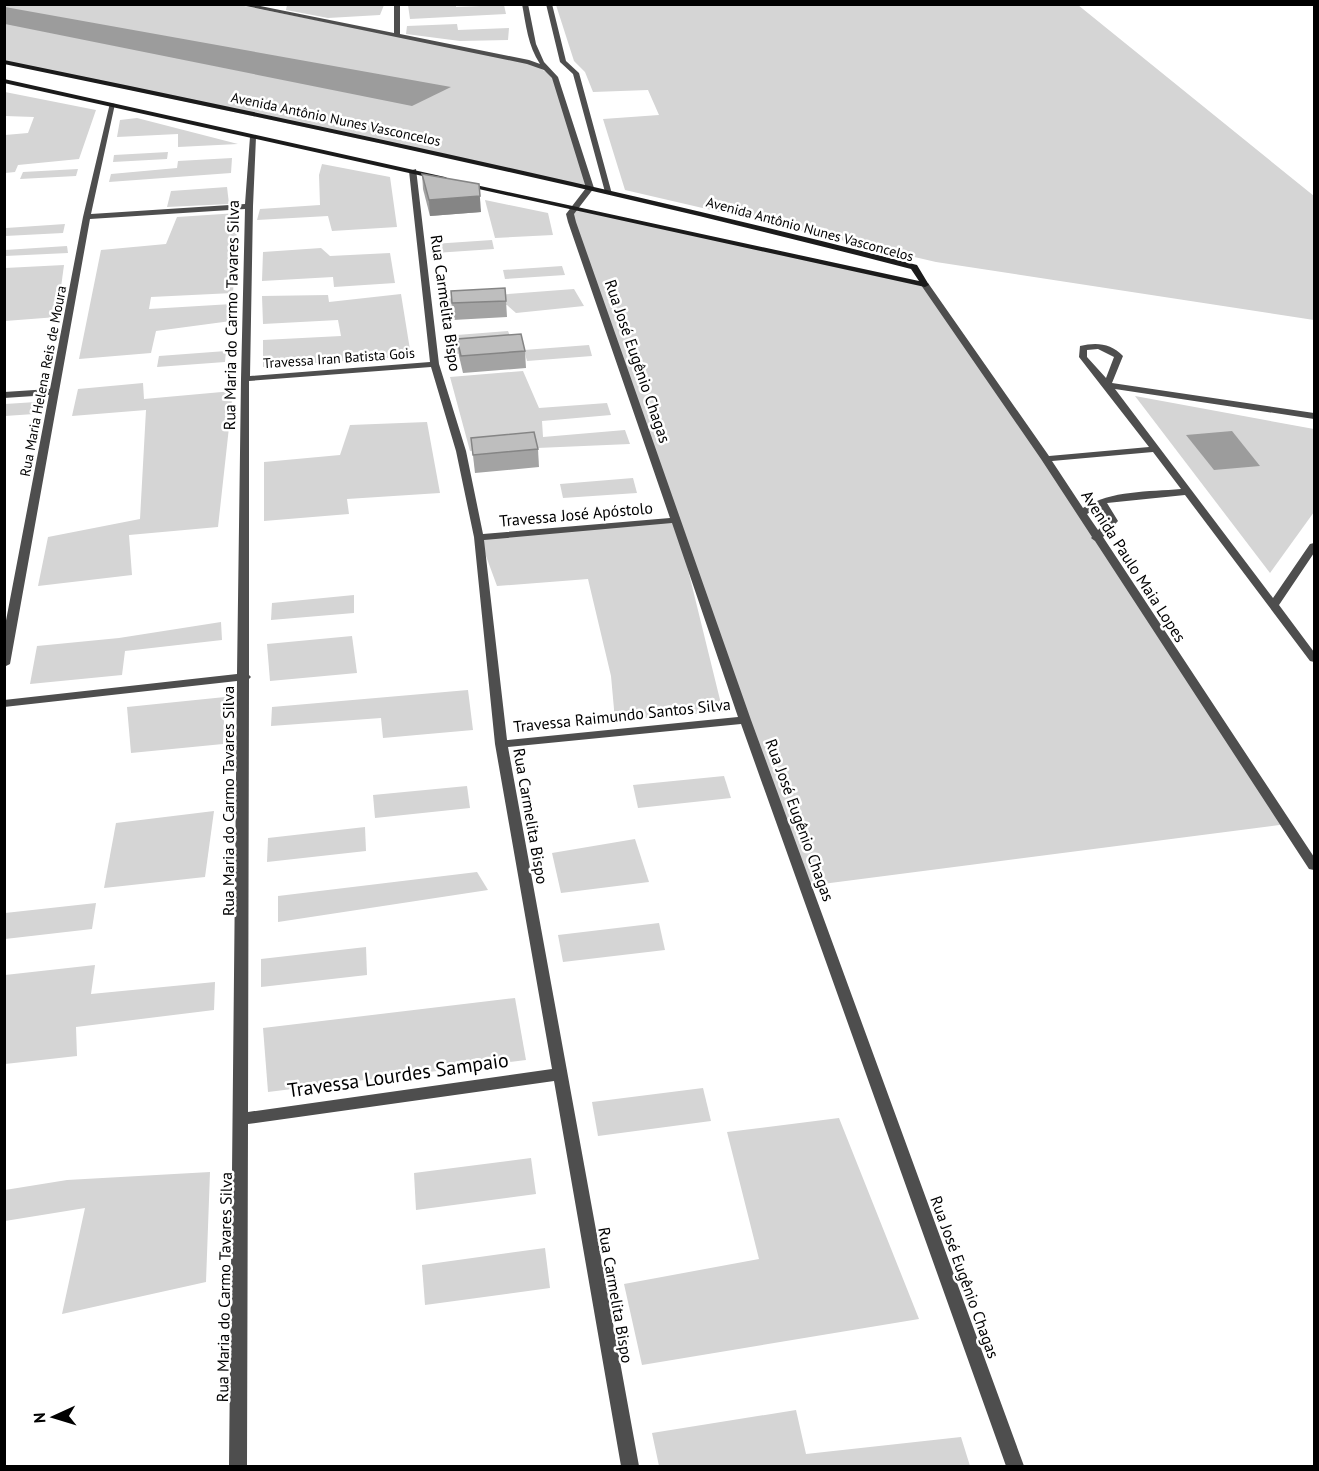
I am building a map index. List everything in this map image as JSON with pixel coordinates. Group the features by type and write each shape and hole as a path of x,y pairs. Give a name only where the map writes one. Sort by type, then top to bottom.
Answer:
{"street":[{"path":"239,4 277,8 529,62 544,68"},
{"path":"397,4 398,34"},
{"path":"525,4 529,50 555,77 590,188 575,207"},
{"path":"549,4 563,62 576,73 609,192"},
{"path":"501,56 529,50"},
{"name":"Avenida Antônio Nunes Vasconcelos","path":"4,63 609,192 914,267 925,285"},
{"name":"Avenida Antônio Nunes Vasconcelos","path":"4,81 925,285"},
{"path":"100,88 110,84"},
{"path":"80,97 90,92"},
{"name":"Rua Maria Helena Reis de Moura","path":"4,664 87,217 112,104"},
{"name":"Rua Maria do Carmo Tavares Silva","path":"238,1467 245,677 245,379 249,206 254,137"},
{"path":"385,151 395,146"},
{"path":"365,160 375,156"},
{"name":"Rua Carmelita Bispo","path":"413,171 435,364 461,451 479,537 501,744 630,1467"},
{"path":"87,217 249,206"},
{"name":"Rua José Eugênio Chagas","path":"575,207 570,214 572,222 745,720 1015,1467"},
{"name":"Avenida Paulo Maia Lopes","path":"925,285 1046,459 1314,866"},
{"path":"1107,385 1119,356 1110,348 1093,345 1083,348 1083,357 1107,385 1314,659"},
{"name":"Travessa Iran Batista Gois","path":"245,379 435,364"},
{"path":"1107,385 1314,416"},
{"path":"4,395 54,392"},
{"path":"1046,459 1154,449"},
{"path":"1081,514 1101,501 1113,498 1186,492"},
{"path":"1096,538 1113,521 1101,501"},
{"name":"Travessa José Apóstolo","path":"479,537 676,520"},
{"path":"1274,605 1314,546"},
{"path":"4,704 245,677"},
{"name":"Travessa Raimundo Santos Silva","path":"501,744 745,720"},
{"name":"Travessa Lourdes Sampaio","path":"242,1119 560,1074"}],"shaded area":[{"path":"5,4 239,5 529,62 555,77 590,188 5,63"},
{"path":"287,4 384,5 380,15 328,18 286,10"},
{"path":"408,5 456,5 456,7 504,5 506,14 410,19"},
{"path":"556,5 1078,5 1314,196 1314,320 936,262 625,190 603,119 659,115 648,90 593,92 585,72 574,61"},
{"path":"4,7 451,87 412,106 5,24"},
{"path":"457,24 458,30 509,28 508,40 460,41 406,34 407,26"},
{"path":"5,92 96,110 79,159 18,165 15,172 5,173 5,135 28,133 34,117 5,116"},
{"path":"137,118 238,144 178,147 178,134 117,137 120,120"},
{"path":"168,152 167,159 113,162 114,155"},
{"path":"232,158 231,173 109,182 111,174 177,168 178,161"},
{"path":"322,164 390,177 397,227 332,231 328,216 257,220 260,209 320,205 319,175"},
{"path":"78,169 76,176 20,179 23,172"},
{"path":"227,187 229,204 167,207 171,191"},
{"path":"485,200 548,213 553,235 495,238"},
{"path":"575,207 925,285 1287,824 807,886 678,529 723,712 615,720 611,676 588,579 497,586 479,537 675,520 570,214"},
{"path":"238,213 233,293 151,297 149,309 232,304 231,321 156,331 151,353 79,359 101,250 166,244 177,217"},
{"path":"65,224 63,233 5,236 6,228"},
{"path":"492,240 494,249 435,253 433,244"},
{"path":"67,246 68,253 5,256 5,250"},
{"path":"321,248 330,256 390,253 395,283 334,287 333,277 262,281 263,252"},
{"path":"64,265 57,317 5,321 5,268"},
{"path":"562,266 565,275 505,279 503,270"},
{"path":"574,289 584,306 516,313 507,305 444,309 443,299"},
{"path":"401,294 411,356 263,367 263,340 341,336 338,320 263,324 262,296 328,295 329,302"},
{"path":"508,331 515,348 446,355 444,336"},
{"path":"589,345 592,356 527,361 524,350"},
{"path":"226,351 225,362 157,367 159,356"},
{"path":"523,371 539,408 607,403 611,415 542,421 543,437 625,430 630,444 470,451 450,377"},
{"path":"143,383 144,399 233,391 218,527 129,535 132,575 38,586 48,537 140,519 146,410 72,416 78,389"},
{"path":"1135,396 1314,429 1314,512 1270,573"},
{"path":"36,402 34,414 5,416 5,404"},
{"path":"427,422 440,493 347,499 349,514 264,521 264,462 340,455 350,425"},
{"path":"1232,431 1260,466 1214,470 1186,435"},
{"path":"633,478 637,493 563,498 560,484"},
{"path":"354,595 354,613 271,620 272,603"},
{"path":"221,622 222,640 125,651 122,675 30,684 37,646 119,638"},
{"path":"352,636 357,673 270,681 267,644"},
{"path":"468,690 473,730 383,738 381,718 271,726 272,707"},
{"path":"225,697 223,744 131,753 127,707"},
{"path":"724,776 731,798 638,808 633,785"},
{"path":"467,786 470,808 375,818 373,795"},
{"path":"214,811 205,877 104,888 116,823"},
{"path":"365,827 366,851 267,862 268,838"},
{"path":"635,839 649,882 561,893 552,853"},
{"path":"477,872 488,890 278,922 278,896"},
{"path":"96,903 92,929 5,939 5,913"},
{"path":"659,923 665,950 563,962 558,935"},
{"path":"366,947 367,975 261,987 261,959"},
{"path":"95,965 91,994 215,982 214,1010 76,1027 77,1056 5,1064 5,975"},
{"path":"515,998 526,1060 268,1092 263,1028"},
{"path":"703,1088 711,1121 598,1136 592,1102"},
{"path":"839,1118 919,1319 642,1365 624,1284 759,1259 727,1132"},
{"path":"531,1158 536,1194 416,1210 414,1173"},
{"path":"210,1172 206,1282 62,1314 85,1208 5,1221 5,1190 67,1180"},
{"path":"545,1248 550,1288 425,1305 422,1265"},
{"path":"796,1410 806,1454 961,1437 970,1466 659,1466 652,1433"}],"building":[{"path":"422,174 479,184 480,196 429,200"},
{"path":"505,288 506,301 452,303 451,291"},
{"path":"521,334 525,351 461,356 457,339"},
{"path":"534,432 538,449 473,455 471,438"}]}
